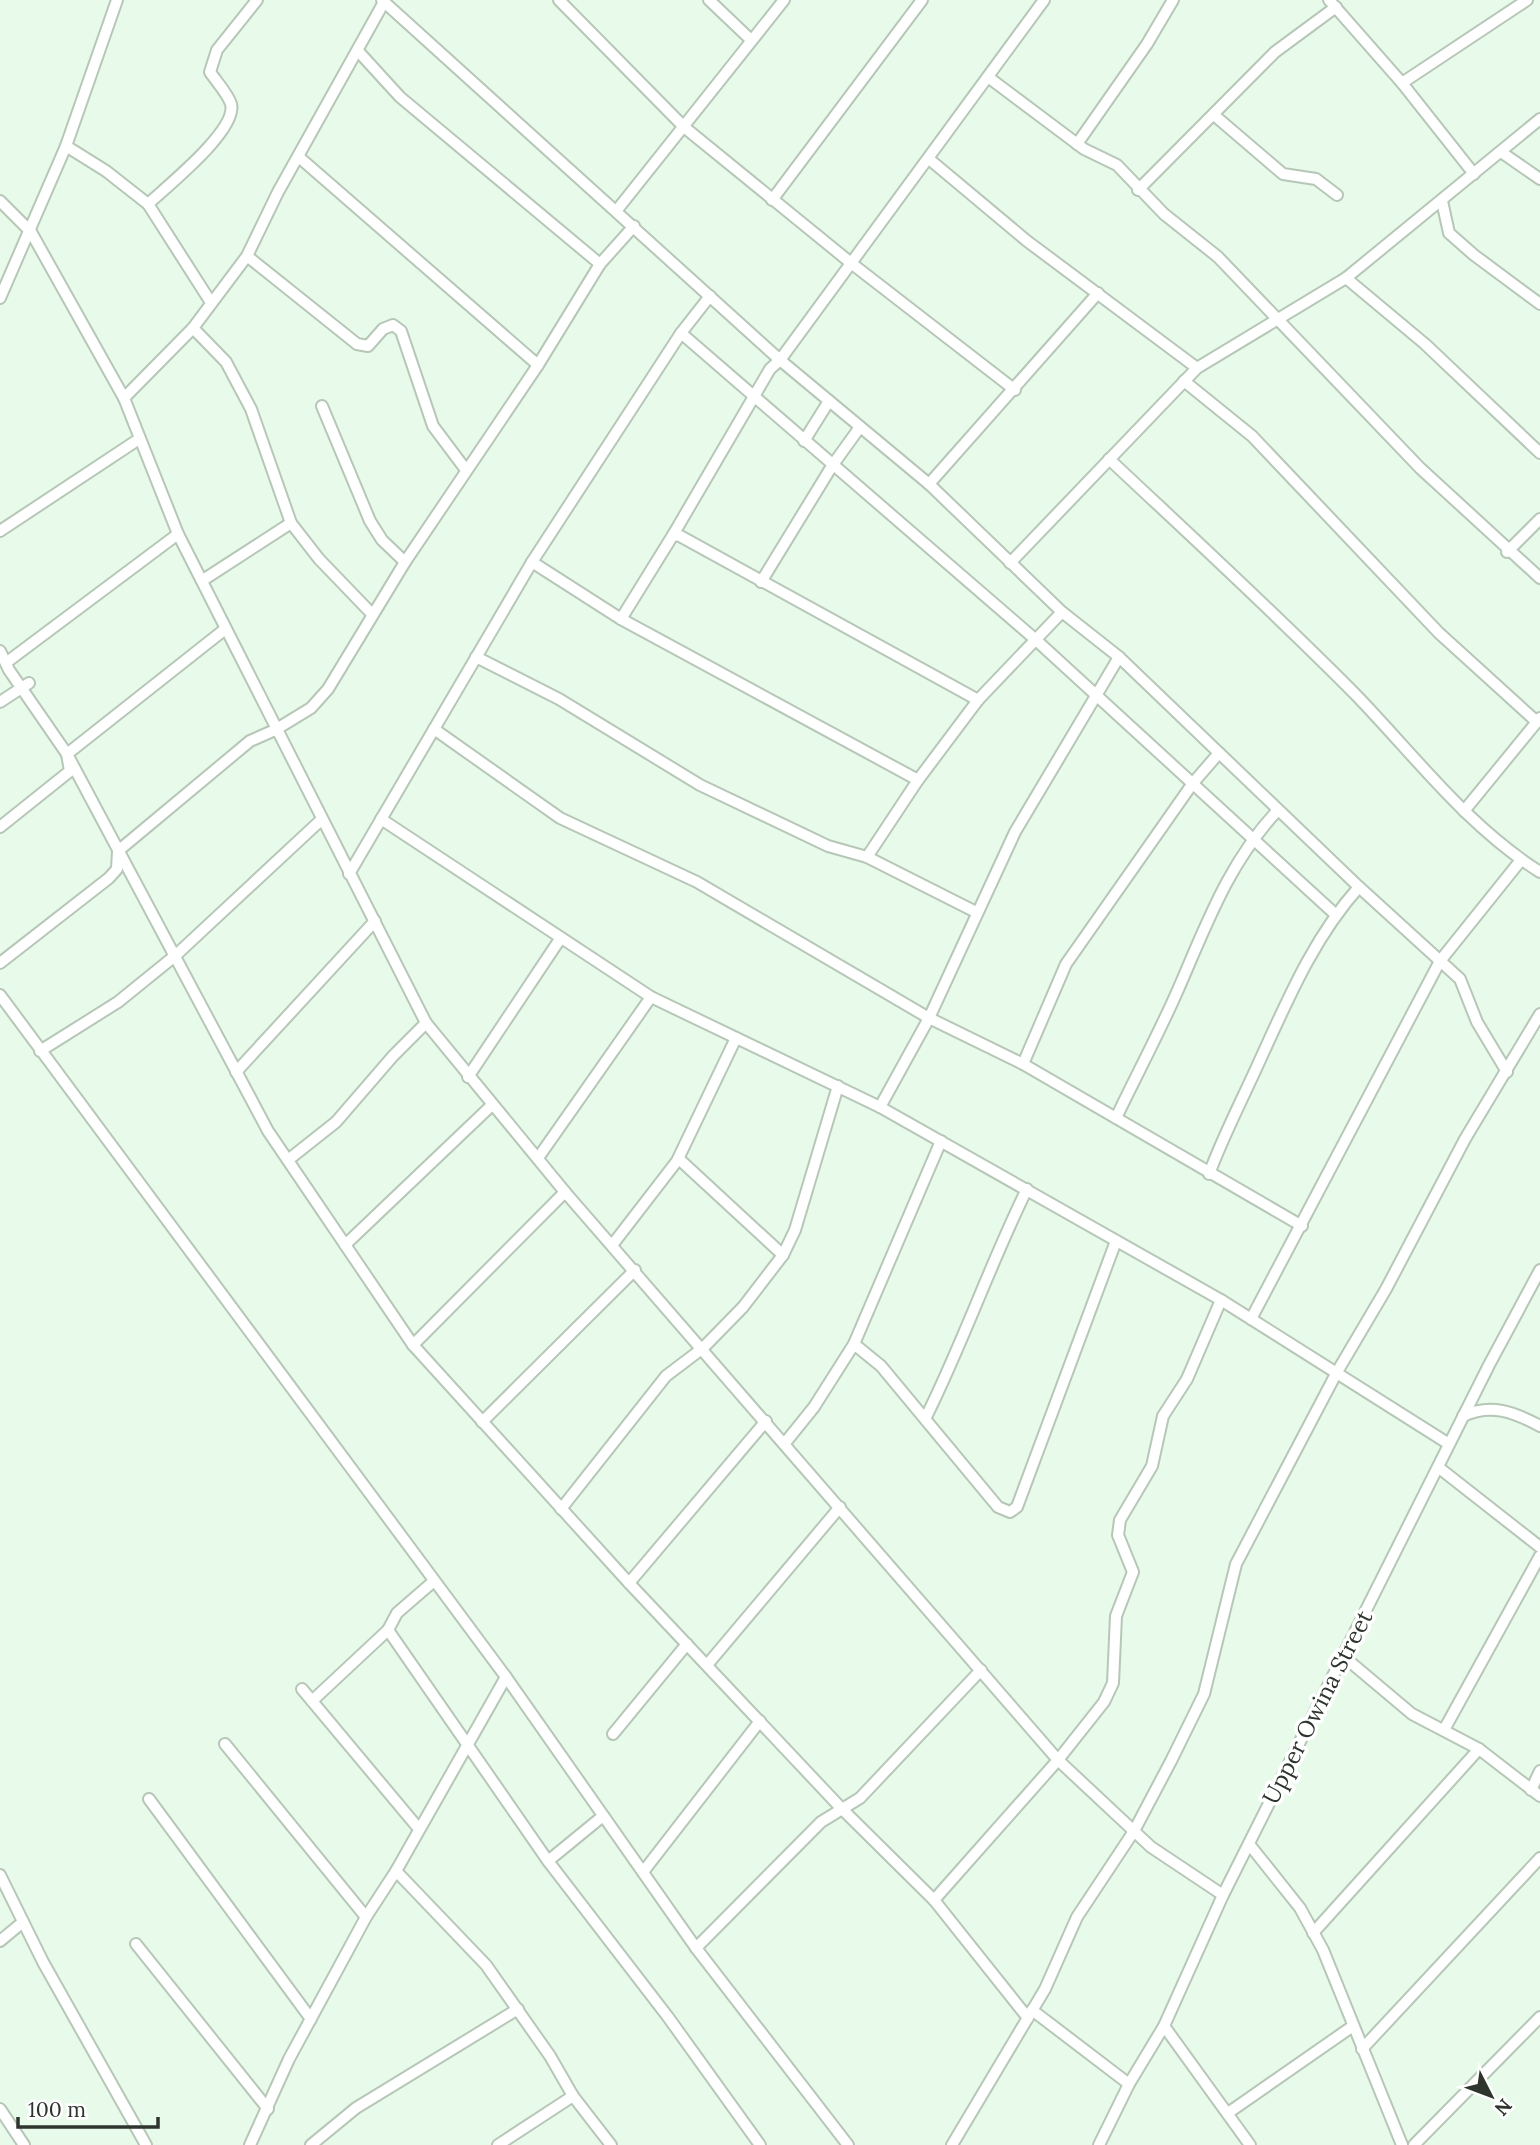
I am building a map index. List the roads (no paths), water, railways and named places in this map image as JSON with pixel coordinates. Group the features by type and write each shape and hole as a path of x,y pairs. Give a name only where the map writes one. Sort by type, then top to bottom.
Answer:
{"street":[{"path":"0,298 31,232 66,146 117,0"},
{"path":"148,204 220,135 225,126 231,104 210,72 217,50 257,0"},
{"path":"559,0 684,127 851,263 1015,390"},
{"path":"709,0 750,39"},
{"path":"617,210 750,39 784,0"},
{"path":"772,200 922,0"},
{"path":"621,619 770,369 780,360 1044,0"},
{"path":"1077,144 1147,44 1173,0"},
{"path":"1402,83 1527,0"},
{"path":"124,398 193,328 210,301 247,256 278,192 300,158 383,1 780,360 929,484 1062,612 1119,657 1359,887 1460,979 1477,1022 1507,1072"},
{"path":"1138,190 1275,52 1333,4 1402,83 1474,174"},
{"path":"358,51 400,97 600,264"},
{"path":"988,77 1077,144 1117,165 1138,190 1218,257 1420,468 1507,552 1540,578"},
{"path":"1214,115 1283,174 1316,179 1336,195"},
{"path":"1010,563 1197,368 1346,278 1540,119"},
{"path":"66,146 106,171 148,204 210,301"},
{"path":"1502,152 1540,179"},
{"path":"300,158 538,365"},
{"path":"929,159 1027,241 1197,368"},
{"path":"0,201 31,232 124,398 178,534 275,730 426,1023 565,1192 766,1420 1058,1760 1152,1847 1223,1895"},
{"path":"1442,201 1449,233 1474,256 1540,304"},
{"path":"0,964 109,878 117,870 118,851 250,741 275,730 311,708 328,689 405,562 538,365 600,264 634,226"},
{"path":"247,256 356,344 368,345 383,329 393,324 401,331 433,426 466,470"},
{"path":"1346,278 1424,344 1540,453"},
{"path":"929,484 1015,390 1098,293"},
{"path":"349,874 532,562 681,333 709,296"},
{"path":"193,328 226,362 251,409 291,523 319,559 372,614"},
{"path":"681,333 1036,640 1335,914"},
{"path":"1184,381 1252,436 1439,633 1539,720 1464,811"},
{"path":"804,441 829,401"},
{"path":"322,406 370,521 382,540 405,562"},
{"path":"761,582 832,466 860,427"},
{"path":"0,531 139,439"},
{"path":"1109,459 1347,687 1464,811 1521,860 1540,872"},
{"path":"1507,552 1540,519"},
{"path":"203,580 291,523"},
{"path":"7,662 178,534"},
{"path":"673,535 680,536 978,700"},
{"path":"532,562 621,619 918,780"},
{"path":"867,857 918,780 978,700 1062,612"},
{"path":"67,754 225,630"},
{"path":"0,651 9,670 67,754 236,1072 288,1160 413,1345 629,1583 841,1808 933,1900 1030,2014 1129,2084"},
{"path":"476,657 559,699 700,785 828,846 867,857 976,912"},
{"path":"880,1107 929,1018 1015,832 1119,657"},
{"path":"0,702 29,683"},
{"path":"434,729 561,818 697,882 929,1018 1023,1064 1302,1226"},
{"path":"1023,1064 1066,964 1193,783 1219,752"},
{"path":"0,828 70,771 67,754"},
{"path":"1116,1118 1176,995 1223,888 1252,837 1278,810"},
{"path":"381,819 650,997 880,1107 1027,1189 1221,1300 1449,1444"},
{"path":"40,1051 118,1002 176,956 321,820"},
{"path":"1251,1319 1440,961 1521,860"},
{"path":"1209,1174 1226,1129 1295,985 1335,914 1359,887"},
{"path":"236,1072 375,921"},
{"path":"468,1077 560,939"},
{"path":"0,995 5,1010 40,1051 506,1677 696,1948 848,2145"},
{"path":"538,1158 650,997"},
{"path":"952,2145 1030,2014 1077,1917 1134,1831 1204,1693 1236,1564 1337,1372 1386,1289 1465,1139 1540,1014"},
{"path":"288,1160 336,1122 393,1056 426,1023"},
{"path":"613,1244 679,1159 736,1038"},
{"path":"561,1509 666,1376 703,1348 743,1307 783,1255 795,1230 838,1086"},
{"path":"345,1245 492,1105"},
{"path":"785,1443 814,1406 854,1344 941,1141"},
{"path":"679,1159 783,1255"},
{"path":"926,1417 953,1363 994,1255 1027,1189"},
{"path":"413,1345 565,1192"},
{"path":"854,1344 881,1366 998,1507 1010,1512 1017,1507 1116,1241"},
{"path":"482,1422 635,1270"},
{"name":"Upper Owina Street","path":"1099,2145 1129,2084 1164,2026 1223,1895 1437,1467 1540,1270"},
{"path":"933,1900 1058,1760 1104,1702 1113,1683 1115,1616 1133,1572 1118,1535 1120,1520 1152,1466 1163,1416 1187,1379 1221,1300"},
{"path":"1463,1416 1481,1410 1504,1409 1540,1426"},
{"path":"629,1583 766,1420"},
{"path":"1437,1467 1540,1547"},
{"path":"707,1665 840,1507"},
{"path":"1445,1728 1540,1556"},
{"path":"312,1701 388,1630 397,1612 434,1581"},
{"path":"388,1630 548,1861 668,2017 760,2145"},
{"path":"613,1734 687,1644"},
{"path":"1343,1656 1412,1714 1445,1728 1479,1749 1535,1793 1540,1771"},
{"path":"696,1948 821,1822 860,1798 981,1670"},
{"path":"250,2145 289,2059 366,1917 396,1871 506,1677"},
{"path":"302,1689 419,1829"},
{"path":"643,1872 760,1721"},
{"path":"225,1744 366,1917"},
{"path":"1313,1933 1479,1749"},
{"path":"149,1799 311,2019"},
{"path":"548,1861 603,1816"},
{"path":"1249,1843 1300,1908 1313,1933 1402,2145"},
{"path":"1362,2049 1540,1858"},
{"path":"396,1871 486,1965 550,2056 573,2096 611,2145"},
{"path":"0,1875 23,1922 146,2145"},
{"path":"0,1941 23,1922"},
{"path":"136,1944 268,2109"},
{"path":"311,2145 356,2108 517,2009"},
{"path":"1414,2145 1540,2017"},
{"path":"1164,2026 1250,2145"},
{"path":"1227,2113 1353,2026"},
{"path":"498,2145 573,2096"},
{"path":"0,2109 24,2145"}]}
